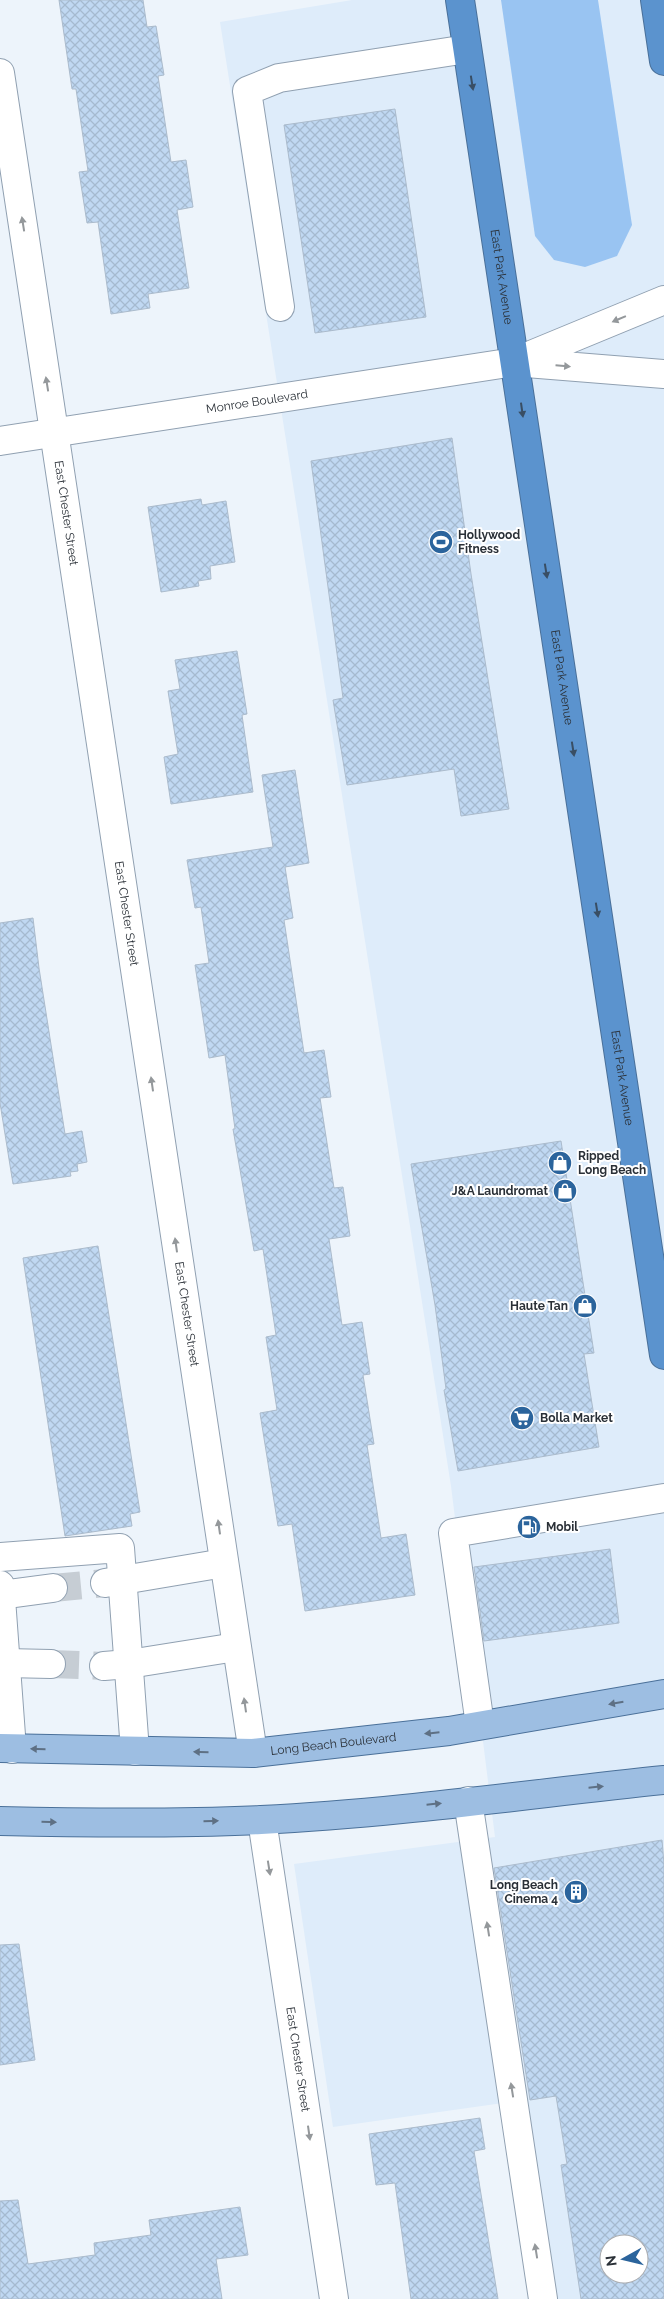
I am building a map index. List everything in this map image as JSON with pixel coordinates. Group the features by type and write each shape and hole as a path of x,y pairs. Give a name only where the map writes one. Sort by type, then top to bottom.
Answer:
{"highway":[{"name":"East Park Avenue","path":"460,0 664,1355"},
{"path":"655,0 664,61"}],"main road":[{"name":"Long Beach Boulevard","path":"6,1749 252,1753 480,1725 664,1694"},
{"path":"0,1820 120,1824 262,1820 664,1780"}],"street":[{"path":"280,307 247,91 279,78 467,49"},
{"name":"East Chester Street","path":"0,73 252,1753"},
{"name":"Monroe Boulevard","path":"514,362 664,300"},
{"name":"Monroe Boulevard","path":"0,441 514,362 664,374"},
{"path":"480,1725 453,1533 664,1498"},
{"path":"0,1557 120,1548 114,1581 116,1665 135,1751"},
{"path":"114,1581 224,1563"},
{"path":"6,1749 5,1663 0,1590 53,1588"},
{"path":"116,1665 236,1647"},
{"path":"5,1663 51,1664"},
{"path":"468,1800 543,2299"},
{"name":"East Chester Street","path":"262,1820 334,2299"}],"shaded area":[{"path":"352,0 664,0 664,2299 532,2299 503,2103 333,2127 294,1864 495,1837 451,1486 220,22"},
{"path":"501,0 598,0 632,225 617,256 585,267 554,260 535,236"}],"building":[{"path":"59,0 143,0 147,27 156,26 164,75 158,76 171,162 186,160 193,207 177,210 189,288 148,294 150,308 111,314 98,222 87,223 79,172 88,171 76,89 72,89"},
{"path":"395,109 426,317 315,333 284,125"},
{"path":"452,438 471,574 509,809 461,816 454,769 347,785 333,700 343,698 311,461"},
{"path":"201,499 202,505 226,501 235,562 210,566 211,579 198,581 199,586 161,592 148,507"},
{"path":"237,651 247,714 242,715 253,792 171,804 164,757 178,754 168,691 180,689 175,660"},
{"path":"295,770 309,863 285,867 293,918 284,920 304,1053 324,1050 331,1097 320,1098 334,1188 343,1187 350,1236 329,1239 342,1325 362,1322 370,1374 363,1375 374,1444 367,1445 381,1538 406,1534 415,1595 305,1611 292,1524 278,1526 260,1413 277,1410 266,1337 276,1335 263,1249 254,1251 233,1129 235,1129 225,1055 209,1058 195,965 209,963 201,907 195,908 187,860 273,847 262,775"},
{"path":"33,918 65,1134 82,1131 87,1162 77,1164 78,1171 70,1172 71,1176 13,1184 0,1103 0,923"},
{"path":"561,1141 594,1353 584,1354 599,1447 458,1471 444,1390 446,1389 435,1305 411,1164"},
{"path":"98,1246 140,1512 130,1514 132,1526 65,1536 23,1258"},
{"path":"610,1549 619,1623 484,1641 474,1567"},
{"path":"662,1840 664,1864 664,2299 581,2299 561,2165 567,2164 556,2096 530,2100 494,1868"},
{"path":"19,1944 35,2060 0,2065 0,1945"},
{"path":"480,2118 485,2149 474,2151 498,2299 411,2299 395,2183 376,2185 369,2134"},
{"path":"18,2200 28,2264 95,2255 94,2243 151,2235 149,2220 240,2207 248,2255 216,2259 222,2299 0,2299 0,2201"}],"tunnel":[{"path":"53,1588 105,1583"},
{"path":"51,1664 104,1666"}],"place":[{"name":"Hollywood Fitness","path":"441,542"},
{"name":"Ripped Long Beach","path":"560,1163"},
{"name":"J&A Laundromat","path":"565,1191"},
{"name":"Haute Tan","path":"585,1306"},
{"name":"Bolla Market","path":"522,1418"},
{"name":"Mobil","path":"529,1527"},
{"name":"Long Beach Cinema 4","path":"576,1892"}]}
